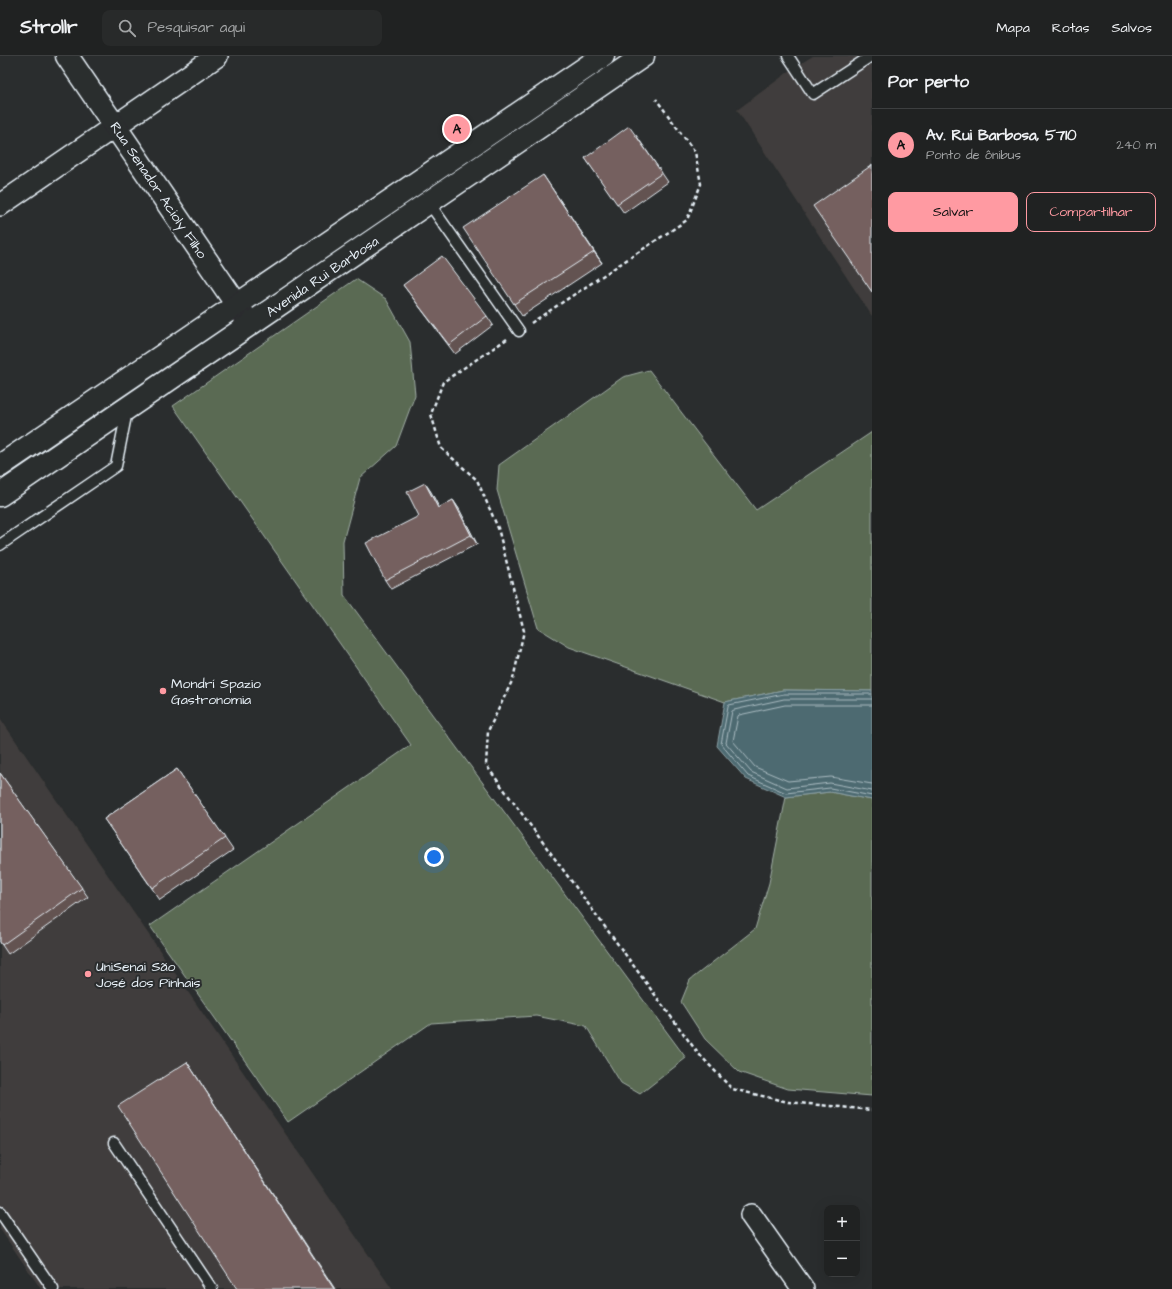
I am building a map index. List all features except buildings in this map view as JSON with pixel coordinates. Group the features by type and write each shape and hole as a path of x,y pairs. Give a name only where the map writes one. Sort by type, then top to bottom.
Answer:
{"main road":[{"name":"Rua Senador Acioly Filho","path":"67,56 250,324"},
{"name":"Avenida Rui Barbosa","path":"0,466 603,56"},
{"name":"Avenida Rui Barbosa","path":"0,495 643,56"}],"street":[{"path":"0,205 217,56"},
{"path":"751,1215 803,1289"}],"lane":[{"path":"788,56 813,94 871,56"},
{"path":"428,203 519,331"},
{"path":"0,545 116,466 127,409"},
{"path":"114,1143 212,1289"},
{"path":"0,1212 53,1289"}],"path":[{"path":"656,99 695,152 700,184 687,220 443,382 431,414 440,448 477,480 498,528 524,631 513,679 488,731 486,765 697,1052 732,1089 788,1102 872,1110"}],"shaded area":[{"path":"813,56 872,56 872,316 737,110 795,67"},
{"name":"UniSenai São José dos Pinhais","path":"0,718 392,1289 41,1289 0,1229"}],"green space":[{"path":"356,279 386,299 410,342 415,395 396,446 360,478 343,541 344,595 686,1058 640,1094 621,1083 586,1026 536,1016 431,1023 288,1122 150,926 411,745 173,406"},
{"path":"649,370 756,510 872,432 872,691 783,690 725,702 569,647 538,628 497,490 499,465 623,377"},
{"path":"830,792 872,800 872,1096 788,1089 739,1072 705,1039 681,1002 690,980 755,929 769,883 786,797"}],"water":[{"path":"783,690 872,691 872,800 830,792 786,797 746,779 717,746 725,702"}],"place":[{"name":"Av. Rui Barbosa, 5710","path":"457,129"},
{"name":"Mondrí Spazio Gastronomia","path":"163,691"},
{"name":"UniSenai São José dos Pinhais","path":"88,974"}]}
